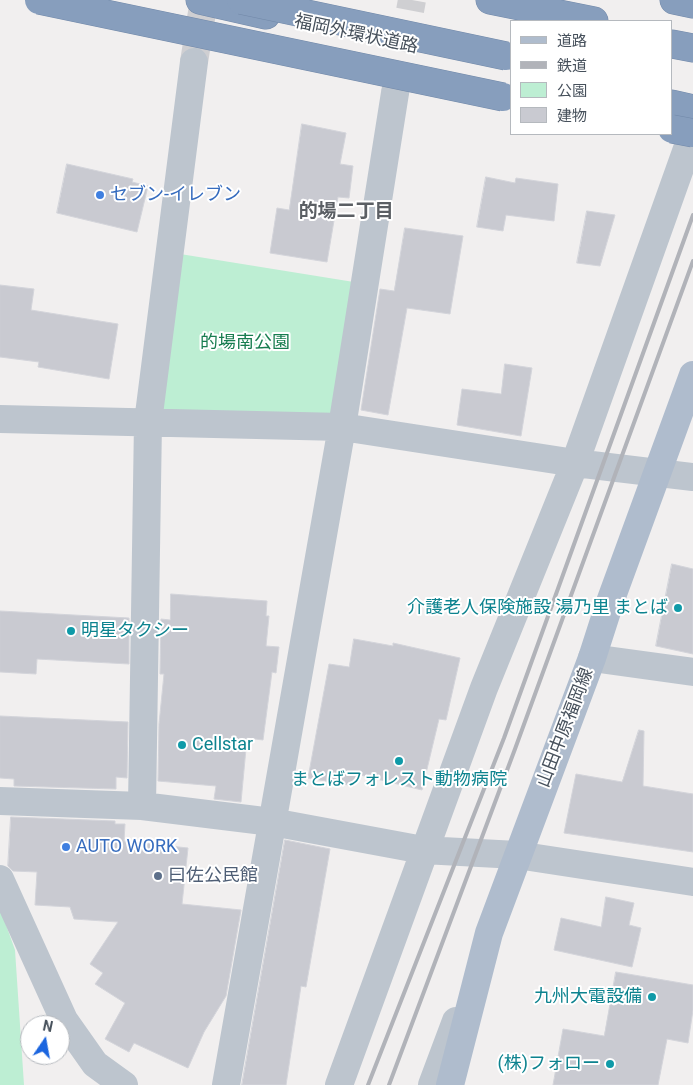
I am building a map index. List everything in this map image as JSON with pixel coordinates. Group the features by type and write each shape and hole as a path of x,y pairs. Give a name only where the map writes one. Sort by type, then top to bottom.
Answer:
{"highway":[{"path":"39,0 510,99"},
{"name":"福岡外環状道路","path":"200,0 510,69"},
{"path":"241,0 510,57"},
{"path":"470,0 564,20"},
{"path":"490,0 589,20"},
{"path":"674,0 693,4"},
{"path":"673,37 693,42"},
{"path":"673,44 693,48"},
{"path":"673,91 693,96"},
{"path":"673,104 693,109"},
{"path":"673,129 693,132"}],"main road":[{"name":"山田中原福岡線","path":"450,1085 489,932 592,658 610,602 693,375"}],"street":[{"path":"142,806 148,422 194,62"},
{"path":"226,1085 342,427 396,93"},
{"path":"338,1085 484,688 575,463 693,132"},
{"path":"0,419 342,427 575,463 693,477"},
{"path":"592,658 693,672"},
{"path":"0,801 142,806 272,822 423,850 517,856 693,882"},
{"path":"0,879 64,1020 95,1064 124,1085"},
{"path":"432,1085 489,932"}],"green space":[{"name":"的場南公園","path":"174,253 360,283 339,422 153,419"},
{"path":"0,908 15,950 20,1025 20,1065 23,1065 24,1085 0,1085"}],"building":[{"path":"302,124 346,133 340,164 353,166 349,198 338,197 327,262 270,253 277,208 289,210"},
{"path":"67,164 133,179 132,182 148,186 137,232 57,213"},
{"path":"486,177 515,183 516,178 558,184 554,221 506,215 503,231 477,227"},
{"path":"587,211 615,215 600,266 577,263"},
{"path":"405,228 463,236 450,314 407,308 388,415 361,410 380,289 394,291"},
{"path":"0,285 34,289 31,310 118,324 109,379 38,367 39,362 0,357"},
{"path":"505,364 532,368 521,436 457,425 462,389 501,394"},
{"name":"介護老人保険施設 湯乃里 まとば","path":"672,564 693,569 693,654 656,646"},
{"path":"171,594 267,601 266,616 269,616 266,646 279,647 276,673 272,672 263,740 247,738 241,802 214,799 216,786 158,781 159,724 164,674 160,674 161,619 170,620"},
{"name":"明星タクシー","path":"0,611 129,618 129,664 37,659 36,674 0,672"},
{"path":"354,639 393,646 393,643 460,658 446,720 439,719 422,790 356,774 354,786 308,778 329,664 349,667"},
{"path":"0,716 128,722 127,778 116,777 116,789 14,786 14,779 0,778"},
{"path":"639,730 644,731 643,786 693,794 693,852 564,833 576,774 622,782"},
{"path":"11,817 115,821 115,824 125,824 124,841 188,848 182,904 241,910 226,996 204,1032 188,1068 134,1043 129,1052 105,1039 125,1003 95,984 103,973 90,964 118,922 74,919 70,907 35,905 37,872 13,871 8,866"},
{"path":"285,840 330,849 306,987 301,986 286,1085 242,1085"},
{"path":"606,897 634,903 629,925 641,928 632,967 554,950 561,918 601,927"},
{"path":"616,972 693,985 693,1010 688,1043 667,1039 658,1085 553,1085 563,1029 604,1036"}],"tunnel":[{"path":"194,62 204,0"},
{"path":"395,93 412,0"}],"railway":[{"path":"368,1085 504,738 693,215"},
{"path":"389,1085 515,749 693,261"}],"place":[{"name":"セブン-イレブン","path":"100,195"},
{"name":"介護老人保険施設 湯乃里 まとば","path":"678,608"},
{"name":"明星タクシー","path":"71,631"},
{"name":"Cellstar","path":"182,745"},
{"name":"まとばフォレスト動物病院","path":"399,761"},
{"name":"AUTO WORK","path":"66,847"},
{"name":"曰佐公民館","path":"158,876"},
{"name":"九州大電設備","path":"652,997"},
{"name":"(株)フォロー","path":"610,1064"}],"district":[{"name":"的場二丁目","path":"346,212"}]}
